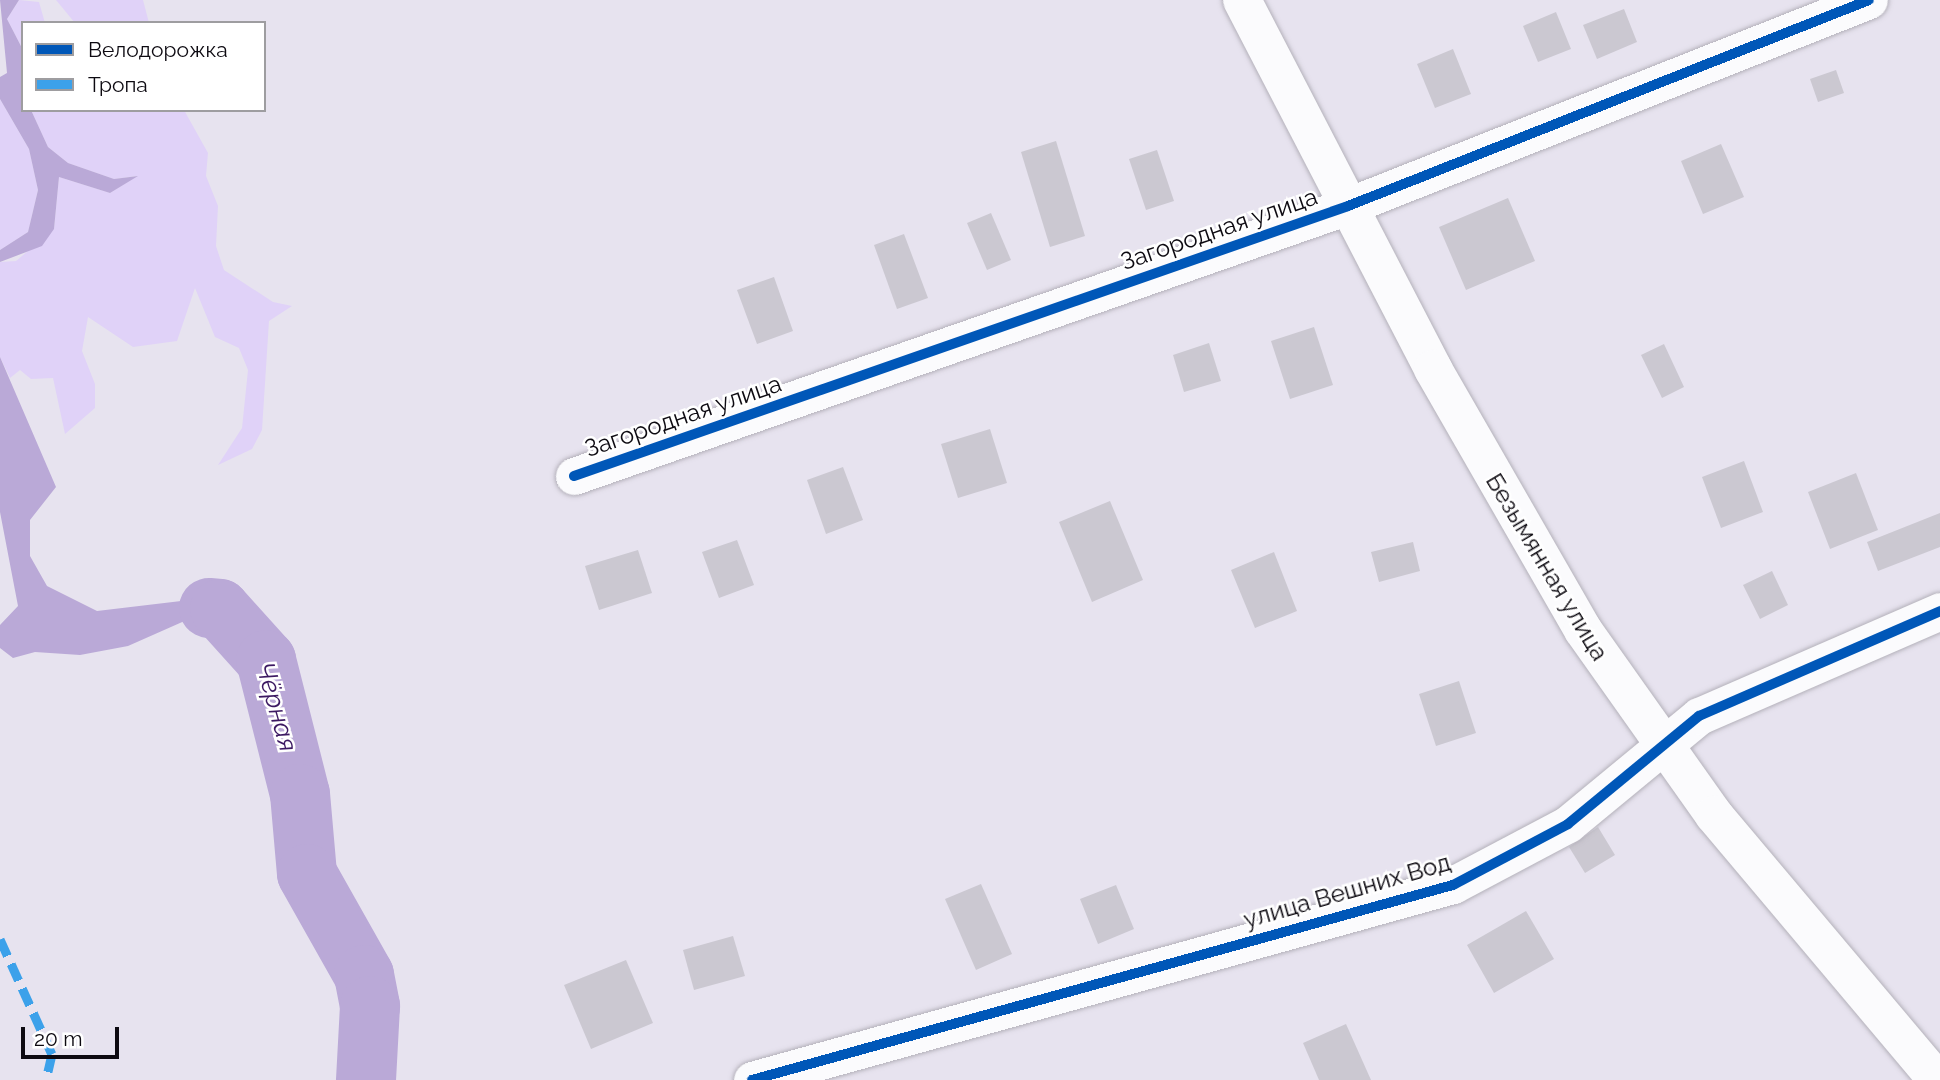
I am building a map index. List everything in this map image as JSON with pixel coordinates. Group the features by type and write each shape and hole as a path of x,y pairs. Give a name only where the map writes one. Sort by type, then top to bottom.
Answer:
{"street":[{"name":"Безымянная улица","path":"1242,0 1513,517 1664,749 1937,1080"},
{"name":"Загородная улица","path":"574,476 1348,206 1869,0"},
{"name":"улица Вешних Вод","path":"752,1080 1453,885 1568,824 1664,749 1699,716 1940,611"}],"shaded area":[{"path":"0,0 19,0 7,19 21,46 21,112 32,112 48,147 68,163 114,179 138,176 110,193 59,177 54,229 42,246 0,262 0,250 28,232 38,190 29,149 0,99 0,77 7,73"},
{"path":"19,0 39,2 44,21 21,21 21,46 7,19"},
{"path":"56,0 143,0 148,21 73,21"},
{"path":"0,99 29,149 38,190 28,232 0,250"},
{"path":"32,112 185,112 208,153 206,176 218,206 216,246 224,270 273,302 292,306 269,321 262,430 252,449 218,465 242,428 248,370 239,348 215,337 195,288 177,341 133,347 88,317 82,351 95,384 95,408 65,434 53,378 31,379 20,370 10,378 0,357 0,262 16,261 54,229 59,177 110,193 137,176 114,179 68,163 48,147"},
{"path":"0,357 56,487 30,520 30,556 47,586 97,611 198,599 207,589 223,594 249,617 266,660 212,622 189,619 128,646 80,655 35,652 13,658 0,648 0,625 18,606 0,512"}],"building":[{"path":"1624,9 1637,42 1597,59 1583,25"},
{"path":"1556,12 1571,49 1538,62 1523,26"},
{"path":"1453,49 1471,94 1435,108 1417,64"},
{"path":"1836,70 1844,93 1818,102 1810,79"},
{"path":"1056,141 1085,236 1050,247 1021,152"},
{"path":"1721,144 1744,197 1703,214 1681,161"},
{"path":"1157,150 1174,201 1146,210 1129,159"},
{"path":"1508,198 1535,261 1466,290 1439,227"},
{"path":"991,213 1011,260 987,270 967,223"},
{"path":"904,234 928,298 897,309 874,245"},
{"path":"774,277 793,331 757,344 737,290"},
{"path":"1314,327 1333,385 1290,399 1271,341"},
{"path":"1209,343 1221,381 1184,392 1173,355"},
{"path":"1664,344 1684,387 1662,398 1641,355"},
{"path":"990,429 1007,483 958,498 941,444"},
{"path":"1744,461 1763,512 1721,528 1702,477"},
{"path":"843,467 863,520 826,534 807,480"},
{"path":"1856,473 1878,530 1830,549 1808,492"},
{"path":"1110,501 1143,580 1092,602 1059,522"},
{"path":"1940,513 1940,547 1878,571 1867,542"},
{"path":"737,540 754,585 719,598 702,552"},
{"path":"1413,542 1420,571 1379,582 1371,552"},
{"path":"638,550 652,593 599,610 585,566"},
{"path":"1274,552 1297,611 1255,628 1231,570"},
{"path":"1772,571 1788,605 1760,619 1743,585"},
{"path":"1459,681 1476,733 1436,746 1419,694"},
{"path":"1598,827 1615,855 1585,873 1569,847"},
{"path":"981,884 1012,954 976,970 945,899"},
{"path":"1116,885 1134,929 1098,944 1080,899"},
{"path":"1526,911 1554,959 1494,993 1467,945"},
{"path":"733,936 745,976 694,990 683,950"},
{"path":"626,960 653,1023 591,1049 564,985"},
{"path":"1346,1024 1371,1080 1319,1080 1303,1043"}],"waterway":[{"name":"Чёрная","path":"209,608 220,609 266,660 300,794 307,874 364,975 370,1006 366,1080"}],"marked path":[{"path":"0,939 52,1054 46,1080"}],"cycle path":[{"path":"574,476 1348,206 1869,0"},
{"path":"752,1080 1453,885 1568,824 1699,716 1940,611"}]}
